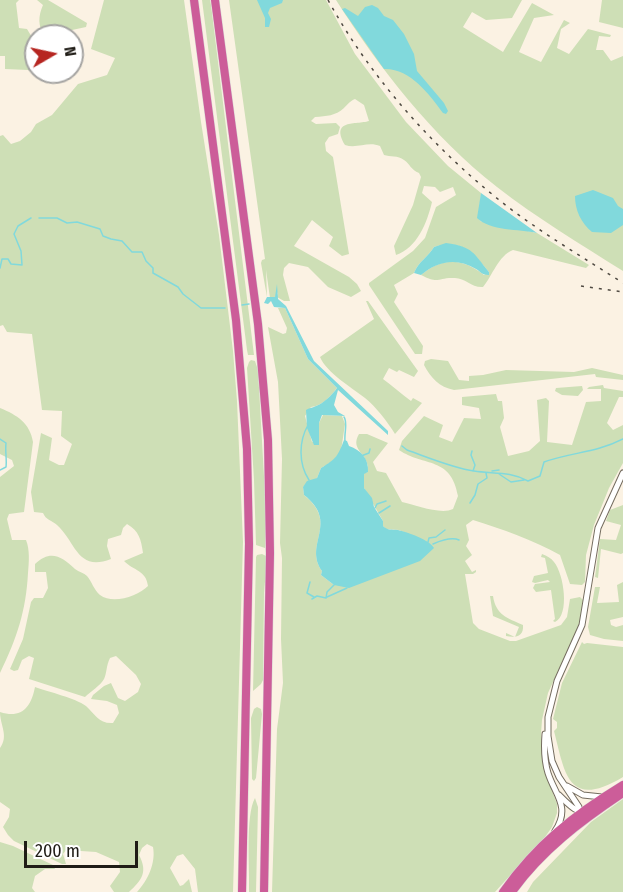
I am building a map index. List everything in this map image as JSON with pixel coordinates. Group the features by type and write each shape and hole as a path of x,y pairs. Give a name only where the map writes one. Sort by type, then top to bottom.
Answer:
{"highway":[{"path":"194,0 236,320 247,449 249,544 242,892"},
{"path":"215,0 258,324 268,440 271,542 264,892"},
{"path":"503,892 519,869 554,832 602,797 623,785"},
{"path":"512,892 545,853 577,825 623,793"}],"street":[{"path":"554,832 562,821 563,813 547,769 545,736 548,718 557,681 582,625 597,528 623,473"},
{"path":"548,718 550,753 561,780 577,804 580,812 577,825"},
{"path":"561,780 583,795 602,797"},
{"path":"556,791 569,806 580,812 592,814"}],"green space":[{"path":"0,0 19,0 16,3 19,28 24,29 24,70 5,69 5,56 0,56"},
{"path":"37,0 48,0 87,23 86,27 84,27 84,24 40,24 43,5"},
{"path":"104,0 184,0 219,235 237,401 243,542 233,892 198,892 195,869 183,854 177,856 170,868 180,886 189,879 192,892 137,892 148,877 152,865 153,847 147,844 139,855 143,866 140,880 129,892 114,892 110,886 120,872 119,862 96,852 66,850 63,854 66,864 62,864 14,841 3,827 9,817 10,809 0,802 0,748 4,735 0,712 14,714 24,710 31,701 35,687 75,700 86,706 101,720 113,723 119,713 117,705 91,699 93,695 111,683 118,698 125,701 138,692 141,684 136,675 116,656 110,658 103,681 85,697 29,679 34,658 29,656 22,660 18,670 10,669 23,639 31,602 34,598 43,598 48,588 46,572 35,572 35,564 41,559 56,556 66,561 87,576 98,593 105,598 125,598 148,586 145,577 124,561 143,553 139,536 127,524 121,535 108,539 107,546 111,559 91,562 78,553 57,525 47,519 43,513 34,512 31,492 41,433 52,438 49,460 59,465 64,465 72,444 61,436 62,411 42,410 32,334 7,332 3,325 0,326 0,136 3,135 11,144 20,141 31,132 36,124 52,115 78,84 107,75 115,58 91,49"},
{"path":"202,0 210,0 211,5 254,355 248,355 247,350"},
{"path":"229,0 326,0 355,54 406,122 448,166 481,193 480,221 537,233 589,265 586,268 513,250 503,257 483,287 479,287 459,278 435,280 421,275 437,265 452,262 468,265 484,275 489,272 466,249 452,245 434,247 414,273 394,285 398,294 394,302 423,346 422,354 415,354 369,283 413,251 425,238 436,207 456,195 453,187 440,192 435,187 424,186 422,193 432,202 427,218 420,234 410,247 396,255 394,246 413,205 421,177 402,158 384,155 380,146 345,145 341,137 343,127 352,123 369,121 364,105 355,99 337,113 315,117 311,121 316,124 336,123 340,127 338,134 329,137 325,143 326,151 333,157 349,254 342,256 329,246 333,237 312,220 294,246 349,277 361,291 351,297 328,287 308,267 289,263 284,268 283,275 290,301 277,297 278,292 275,297 270,298 266,270 267,297 261,263 265,259"},
{"path":"336,0 522,0 512,18 486,20 472,12 463,27 503,52 532,3 554,15 534,18 519,52 541,62 564,20 570,23 561,29 557,48 569,54 588,29 611,35 610,37 599,36 596,50 603,50 611,61 623,56 623,271 512,198 473,167 429,124 389,76"},
{"path":"602,0 623,0 623,28 599,22"},
{"path":"366,301 418,371 414,377 389,368 383,379 411,401 413,398 422,403 395,434 373,406 333,374 320,357 374,319"},
{"path":"278,308 285,308 308,359 337,388 322,403 311,407 305,416 312,442 319,439 319,423 323,415 342,416 345,424 341,451 333,461 321,468 317,478 303,487 304,495 314,505 319,515 321,525 316,552 322,571 321,575 334,585 418,538 399,530 386,529 383,526 383,521 364,488 364,473 368,472 368,466 356,444 359,434 367,434 388,443 373,462 377,471 386,473 402,502 448,511 453,509 458,496 449,474 435,464 399,450 402,441 424,416 443,425 439,437 452,442 464,418 481,419 479,408 462,405 462,397 496,394 498,401 502,401 504,418 500,427 508,456 529,451 540,441 537,400 546,398 549,401 547,442 572,445 586,402 601,401 601,389 587,389 603,385 604,388 623,391 623,397 619,397 607,423 613,430 623,425 623,463 609,488 594,525 586,555 585,582 582,585 570,584 560,555 517,535 473,520 466,525 469,540 466,546 472,555 465,561 472,572 476,570 476,572 465,574 473,623 479,629 510,641 516,641 561,625 567,617 570,599 580,597 583,600 580,623 548,693 542,720 543,760 557,804 557,813 545,837 495,892 272,892 277,729 283,683 280,543 282,459 278,382 268,327 283,334 286,333 287,328"},
{"path":"431,359 448,361 459,380 469,381 469,376 506,370 574,372 592,368 623,375 623,380 596,377 595,374 454,390 440,384 430,374 424,365 425,361"},
{"path":"251,360 255,361 258,370 265,494 265,548 256,545 247,368"},
{"path":"582,386 583,390 578,396 562,395 555,391 556,388"},
{"path":"0,408 22,420 33,442 24,512 9,514 7,519 12,540 26,540 29,565 20,624 0,673 0,477 14,466 12,460 0,454"},
{"path":"623,505 623,553 601,549 598,578 595,577 600,539 616,540 621,525 606,521 610,510"},
{"path":"262,554 267,559 264,593 263,680 253,691 256,557"},
{"path":"542,554 554,562 563,584 563,611 555,622 553,621 555,619 551,590 536,592 533,588 535,584 550,582 548,580 532,582 534,576 548,573 545,558 541,557"},
{"path":"623,582 623,617 610,620 611,625 616,627 623,625 623,641 590,635 588,627 595,587 600,587 597,603 619,602 617,585"},
{"path":"490,596 493,596 497,608 503,615 523,625 522,632 518,636 515,637 519,627 493,616"},
{"path":"582,642 623,647 623,777 591,790 580,788 566,773 554,731 557,728 557,722 553,719 562,683"},
{"path":"257,707 261,709 262,714 254,781 252,779 251,718"},
{"path":"255,798 258,807 256,892 249,892 249,830"},
{"path":"623,799 623,892 527,892 533,882 591,822"},
{"path":"0,842 53,865 55,869 45,869 35,876 32,888 35,892 0,892"}],"water":[{"path":"257,0 283,0 282,3 270,8 269,27 265,27 265,18"},
{"path":"372,5 378,8 384,16 393,20 404,34 414,54 417,71 444,103 448,111 446,114 410,77 384,69 342,9 345,8 358,16 365,7"},
{"path":"593,190 613,198 623,209 623,225 611,233 592,232 579,216 575,196"},
{"path":"481,193 537,233 489,225 477,218"},
{"path":"446,243 468,249 489,272 489,275 469,265 454,262 434,266 421,275 414,273 434,247"},
{"path":"277,284 278,299 286,306 314,361 388,431 388,435 338,390 334,405 338,412 345,416 322,415 319,423 319,445 314,445 307,428 306,410 322,403 337,388 308,359 285,308 274,307 271,301 268,304 264,303 267,297 275,297"},
{"path":"344,440 366,459 368,472 364,474 364,488 372,498 374,507 383,521 383,526 418,537 434,548 420,561 349,588 334,585 321,575 322,571 316,552 321,524 314,505 304,495 303,487 307,481 317,478 321,468 336,457"}],"waterway":[{"path":"0,268 2,259 8,259 11,264 22,265 21,251 14,234 18,226 31,218"},
{"path":"39,218 57,218 67,223 77,222 100,229 103,236 122,241 132,252 142,252 146,261 153,268 153,273 178,287 201,308 225,308"},
{"path":"242,305 249,304"},
{"path":"344,417 345,441"},
{"path":"308,425 301,445 301,459 309,480"},
{"path":"0,439 6,443 6,467 0,470"},
{"path":"402,446 407,450 457,467 508,474 528,481 540,476 544,462 603,447 623,439"},
{"path":"361,456 369,453 370,449"},
{"path":"472,451 471,455 475,465 473,471"},
{"path":"492,471 499,470"},
{"path":"470,503 478,484 487,478 486,473"},
{"path":"499,474 511,482 524,480"},
{"path":"375,508 377,504 386,501"},
{"path":"379,513 390,506"},
{"path":"428,542 429,538 436,537 445,530"},
{"path":"433,544 450,539 459,540"},
{"path":"310,582 307,593 314,597"},
{"path":"312,599 317,596 326,598 327,592 334,585"},
{"path":"327,597 347,588"}],"railway":[{"path":"328,0 345,30 385,86 431,138 456,162 508,207 623,283"},
{"path":"581,286 623,292"}]}
